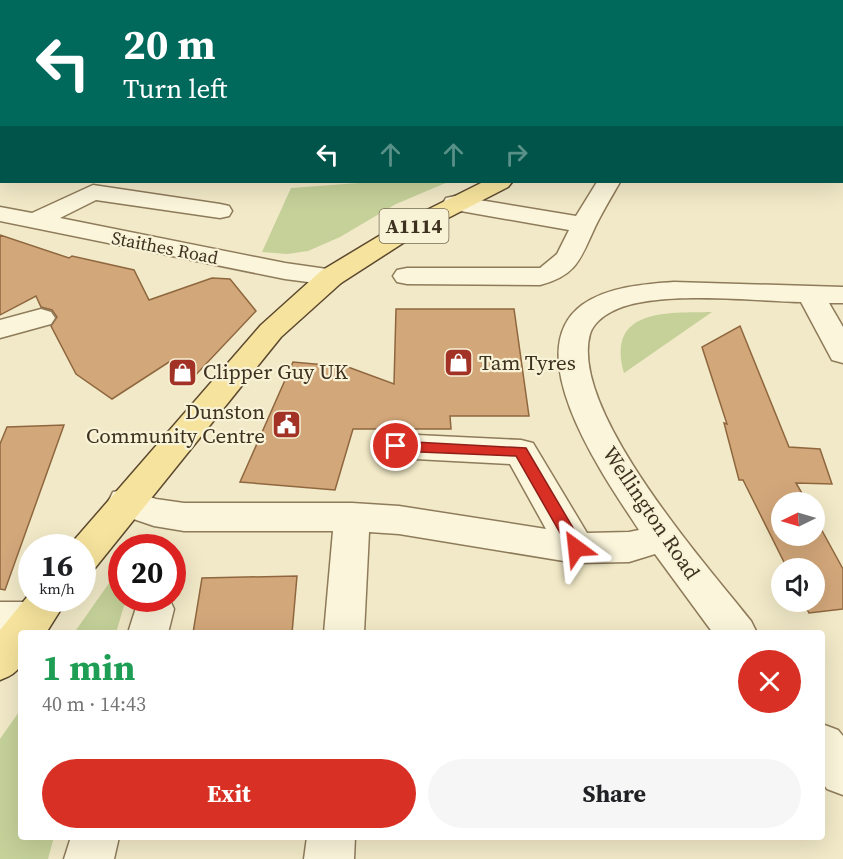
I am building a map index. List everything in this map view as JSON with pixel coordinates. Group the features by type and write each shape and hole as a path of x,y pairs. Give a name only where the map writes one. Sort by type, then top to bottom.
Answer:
{"main road":[{"name":"A1114","path":"96,540 271,332 331,277 408,229 498,183"},
{"path":"0,662 18,632"}],"street":[{"path":"406,276 540,277 555,272 565,265 607,183"},
{"path":"34,221 93,192 220,211"},
{"path":"455,203 584,225"},
{"name":"Staithes Road","path":"0,214 285,272 331,277"},
{"path":"453,276 468,250"},
{"name":"Wellington Road","path":"735,630 664,537 627,483 584,406 575,377 572,352 574,334 593,311 625,297 674,290 812,295"},
{"path":"843,295 812,295 843,353"},
{"path":"0,329 41,318"},
{"path":"396,446 521,452 576,548"},
{"path":"126,502 154,512 184,517 352,517 399,520 576,548 629,547 664,537"},
{"path":"344,630 352,517"},
{"path":"825,749 843,773"},
{"path":"89,859 94,840"},
{"path":"329,859 331,840"}],"green space":[{"path":"358,183 446,183 396,204 340,237 308,251 287,254 262,252 291,188"},
{"path":"712,312 624,373 621,352 624,336 632,325 644,318 660,315"},
{"path":"108,585 108,612 122,612 117,630 76,630 89,612 96,612 96,602"},
{"path":"18,713 18,840 53,840 48,859 0,859 0,739"}],"building":[{"path":"0,235 69,258 72,256 134,270 149,300 212,278 230,279 256,311 189,382 169,362 112,399 76,374 51,326 57,317 52,310 41,307 36,296 0,315"},
{"path":"396,309 514,309 529,416 450,416 451,429 353,429 335,490 240,482 293,362 348,367 394,384"},
{"path":"740,326 789,447 820,449 832,484 796,483 801,492 771,492 771,536 743,480 739,480 724,423 727,424 702,347"},
{"path":"64,425 25,534 18,534 18,554 5,590 0,589 0,444 7,427"},
{"path":"825,536 843,569 843,609 825,611 825,558 782,558 776,546 825,546"},
{"path":"297,576 292,630 193,630 202,578"}],"place":[{"name":"Tam Tyres","path":"458,363"},
{"name":"Clipper Guy UK","path":"182,372"},
{"name":"Dunston Community Centre","path":"286,424"}],"route":[{"path":"396,446 521,452 576,548"}]}
